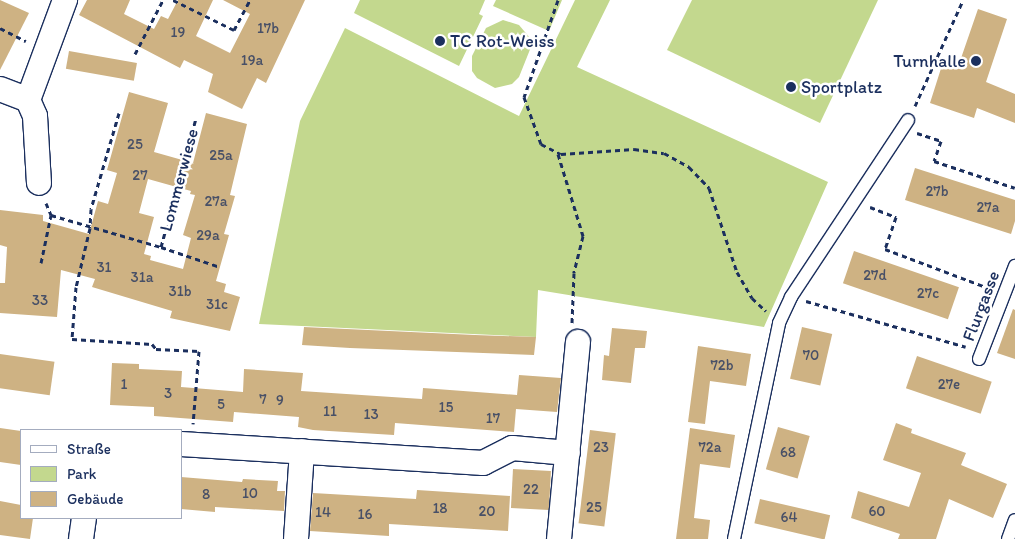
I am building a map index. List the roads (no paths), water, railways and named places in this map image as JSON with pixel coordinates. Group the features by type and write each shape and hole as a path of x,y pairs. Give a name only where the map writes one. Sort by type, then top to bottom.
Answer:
{"street":[{"path":"39,183 35,116 28,100 44,49 65,0"},
{"path":"0,89 28,100"},
{"path":"560,539 578,346"},
{"path":"186,444 483,462 512,448 568,454"},
{"path":"296,539 302,451"},
{"path":"81,539 84,519"}],"lane":[{"path":"734,539 779,323 792,297 905,124"},
{"name":"Flurgasse","path":"980,356 1015,266"},
{"path":"1008,539 1015,520"}],"place":[{"name":"TC Rot-Weiss","path":"440,41"},
{"name":"Turnhalle","path":"976,61"},
{"name":"Sportplatz","path":"791,87"}]}
